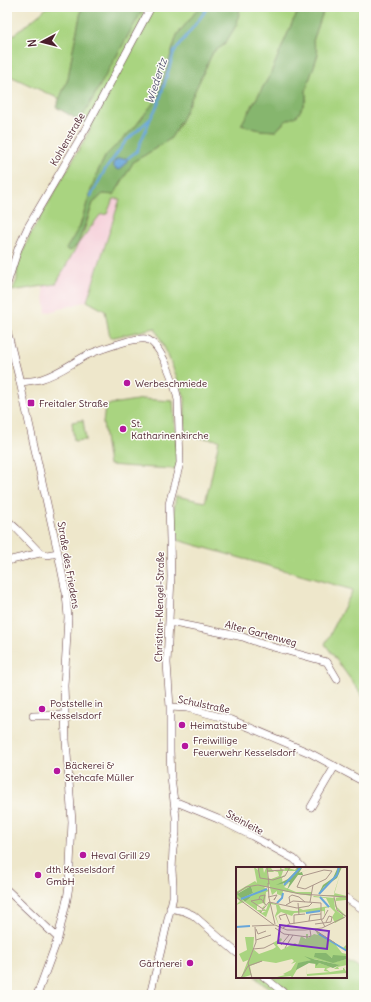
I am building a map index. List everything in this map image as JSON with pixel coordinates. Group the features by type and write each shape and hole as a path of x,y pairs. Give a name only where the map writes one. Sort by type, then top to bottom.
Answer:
{"street":[{"name":"Kohlenstraße","path":"7,284 18,249 28,227 86,128 151,7"},
{"name":"Straße des Friedens","path":"7,330 58,553 66,593 68,617 64,686 72,822 69,886 58,938 37,995"},
{"name":"Christian-Klengel-Straße","path":"20,382 40,380 110,346 146,339 154,344 161,353 178,400 180,463 169,504 171,577 167,663 170,707 171,778 176,817 176,833 173,849 172,897 150,995"},
{"path":"7,520 40,553 47,555 58,553"},
{"path":"7,562 40,553"},
{"name":"Alter Gartenweg","path":"169,622 243,637 327,662 337,679"},
{"name":"Schulstraße","path":"170,707 193,710 232,720 310,753 364,782"},
{"path":"33,716 65,715"},
{"path":"311,807 335,766"},
{"name":"Steinleite","path":"174,801 218,819 252,836 294,859 302,867"},
{"path":"8,893 58,938"},
{"path":"347,899 364,910"},
{"path":"170,908 184,911 193,915 236,952"},
{"path":"265,978 287,995"}],"shaded area":[{"path":"113,199 120,199 87,301 46,313 43,286 56,283 78,244 100,215 107,214"}],"green space":[{"path":"47,7 82,7 68,79 60,99 8,75 7,72 7,40"},
{"path":"82,7 144,7 80,121 56,107 68,79"},
{"path":"144,7 199,7 177,35 158,97 134,128 106,155 97,173 80,226 67,249 84,231 93,203 103,194 114,194 134,161 170,139 178,127 213,52 224,45 237,24 240,7 301,7 293,21 270,75 241,125 260,130 276,131 306,100 306,89 318,54 313,41 324,7 364,7 364,698 325,644 353,590 174,539 173,516 176,496 205,502 219,440 185,436 185,398 155,328 110,338 105,311 87,301 120,199 113,199 107,214 100,215 78,244 56,284 12,291 17,280 17,267 29,237 91,128 80,121"},
{"path":"199,7 240,7 237,24 224,45 213,52 178,127 170,139 134,161 114,195 103,194 93,203 78,244 71,251 66,249 80,226 97,173 106,155 134,128 158,97 177,35"},
{"path":"301,7 324,7 313,41 318,54 306,89 306,100 298,115 284,122 276,131 260,130 241,125 270,75 293,21"},
{"path":"143,399 173,401 178,466 174,469 109,465 103,423 105,407 111,404"},
{"path":"83,420 86,440 74,441 72,422"},
{"path":"347,962 351,965 353,963 364,972 364,995 277,995 256,978 347,978"}],"water":[{"path":"128,158 125,165 119,170 113,166 113,163 117,159"}],"waterway":[{"name":"Wiederitz","path":"91,196 105,170 126,141 151,118 159,102 174,52 207,7"},
{"path":"128,158 137,151 150,120"}],"place":[{"name":"Werbeschmiede","path":"127,383"},
{"name":"Freitaler Straße","path":"31,403"},
{"name":"St. Katharinenkirche","path":"123,429"},
{"name":"Poststelle in Kesselsdorf","path":"42,709"},
{"name":"Heimatstube","path":"182,725"},
{"name":"Freiwillige Feuerwehr Kesselsdorf","path":"185,746"},
{"name":"Bäckerei & Stehcafe Müller","path":"57,771"},
{"name":"Heval Grill 29","path":"83,855"},
{"name":"dth Kesselsdorf GmbH","path":"38,875"},
{"name":"Gärtnerei","path":"190,963"}]}
